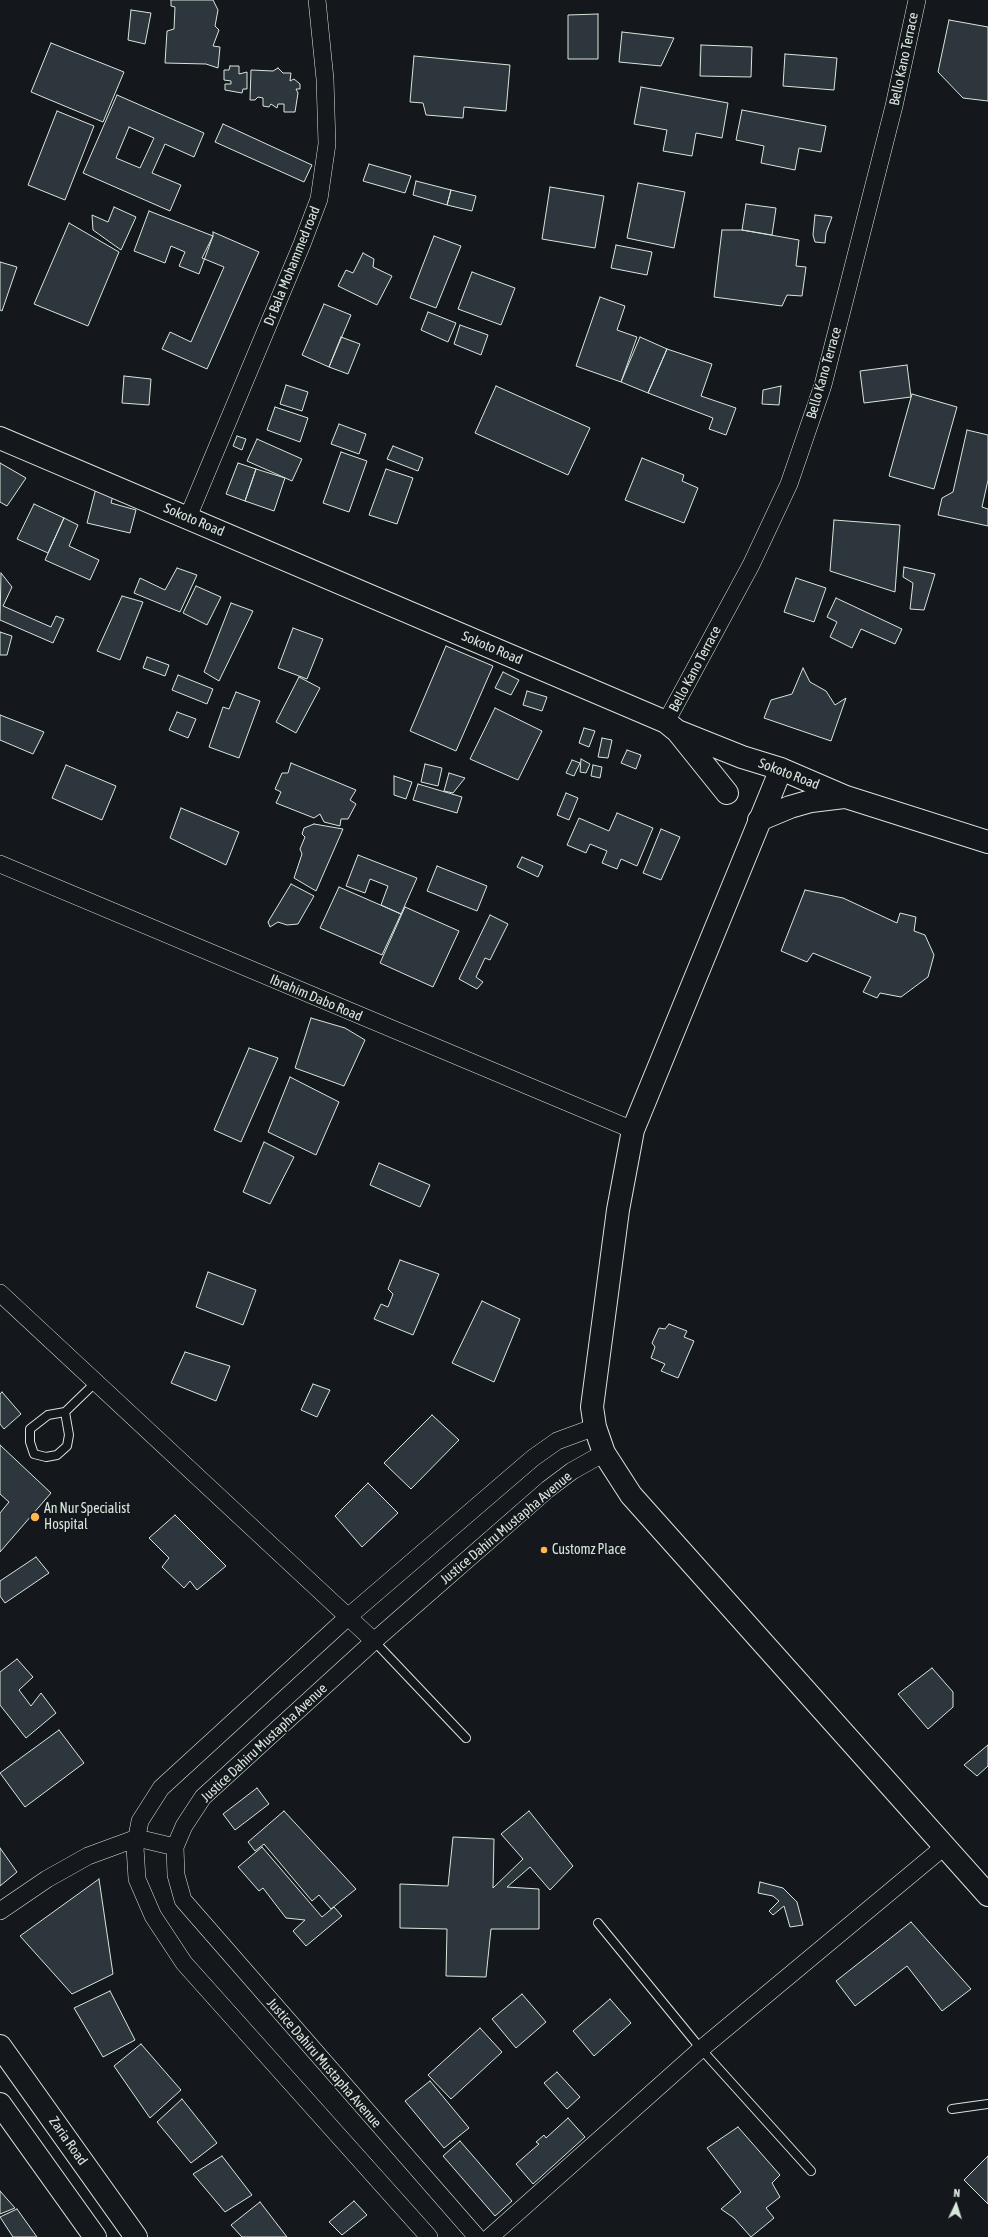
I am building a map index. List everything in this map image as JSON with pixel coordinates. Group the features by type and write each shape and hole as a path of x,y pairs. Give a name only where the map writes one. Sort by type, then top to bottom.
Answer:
{"main road":[{"name":"Sokoto Road","path":"0,438 742,757 781,769 846,797 988,842"},
{"path":"672,727 727,793"},
{"path":"781,769 633,1130 618,1210 593,1399 595,1427 604,1453 631,1495 988,1894"},
{"path":"759,820 790,807 811,801 846,797"},
{"name":"Zaria Road","path":"0,2046 136,2237"},
{"path":"0,2104 95,2237"}],"street":[{"name":"Dr Bala Mohammed road","path":"188,518 302,244 319,199 327,144 325,79 317,0"},
{"name":"Bello Kano Terrace","path":"672,727 789,484 823,385 894,106 917,0"},
{"name":"Ibrahim Dabo Road","path":"0,864 633,1130"},
{"path":"0,1294 349,1616 374,1641"},
{"path":"429,2237 184,1963 153,1916 137,1879 137,1838 140,1821 161,1788 349,1616 533,1458 557,1441 595,1427"},
{"name":"Justice Dahiru Mustapha Avenue","path":"477,2237 183,1900 176,1876 175,1847 184,1826 202,1797 374,1641 548,1489 572,1471 604,1453"},
{"path":"0,1911 47,1879 88,1856 137,1838 175,1847"},
{"path":"490,2237 701,2049 945,1846"}],"lane":[{"path":"65,1412 69,1435 67,1446 58,1455 46,1457 34,1454 30,1442 30,1429 48,1416 65,1412 96,1382"},
{"path":"374,1641 466,1738"},
{"path":"598,1923 701,2049 811,2171"},
{"path":"952,2109 988,2104"}],"building":[{"path":"171,0 213,0 218,10 215,26 219,30 213,46 220,47 218,68 206,64 165,63 167,31 174,29 175,7 171,6"},
{"path":"131,10 151,13 145,44 128,40"},
{"path":"598,14 598,59 568,59 568,15"},
{"path":"949,20 988,27 988,101 963,98 938,72"},
{"path":"622,32 674,38 661,66 619,62"},
{"path":"51,43 124,72 103,122 31,92"},
{"path":"701,45 752,47 751,77 700,76"},
{"path":"785,54 837,58 834,90 783,86"},
{"path":"414,56 510,65 506,111 464,107 463,118 426,115 423,103 410,102"},
{"path":"230,66 239,66 239,74 247,72 247,89 243,89 242,93 225,90 225,84 231,84 231,81 224,80 224,70 229,70"},
{"path":"278,68 283,73 291,73 290,81 294,79 300,84 300,89 296,89 298,93 295,112 284,112 284,104 278,104 277,108 271,104 269,107 263,106 263,98 258,97 255,100 250,100 251,70 273,71"},
{"path":"641,87 728,103 722,138 696,133 692,156 663,151 667,130 634,124"},
{"path":"117,95 204,133 194,157 165,144 152,173 181,185 170,211 83,173","holes":["129,127 154,138 140,168 116,158"]},
{"path":"742,110 826,126 821,152 799,148 795,170 761,163 764,146 736,140"},
{"path":"57,111 94,126 65,200 28,185"},
{"path":"223,124 312,165 304,182 215,142"},
{"path":"369,164 411,176 405,193 363,181"},
{"path":"416,181 451,190 447,205 413,195"},
{"path":"638,183 685,192 674,248 627,238"},
{"path":"550,187 604,196 595,248 542,239"},
{"path":"451,190 476,196 472,211 447,205"},
{"path":"746,204 776,208 772,235 742,230"},
{"path":"114,207 136,217 121,250 93,230 92,215 108,222"},
{"path":"149,211 213,236 199,274 179,266 185,252 171,246 165,263 134,251"},
{"path":"815,215 832,217 826,233 825,243 815,242 813,235"},
{"path":"69,223 119,252 88,326 34,304"},
{"path":"722,230 742,230 799,240 796,266 806,267 802,296 787,295 782,306 714,297"},
{"path":"213,232 259,252 207,369 162,349 170,332 191,342 224,267 202,258 213,236"},
{"path":"434,236 461,246 436,308 410,298"},
{"path":"616,245 652,252 647,275 611,268"},
{"path":"363,253 374,259 373,267 392,276 377,305 338,286 346,270 353,273"},
{"path":"0,262 17,267 2,311 0,310"},
{"path":"472,272 515,288 501,325 458,309"},
{"path":"600,297 625,306 617,330 637,337 621,382 576,366"},
{"path":"324,304 351,315 329,367 302,355"},
{"path":"428,312 456,323 448,342 421,330"},
{"path":"460,325 488,335 481,355 454,344"},
{"path":"341,337 360,344 348,374 329,367"},
{"path":"640,337 667,349 648,393 621,382"},
{"path":"667,349 712,364 701,396 736,408 726,435 709,429 713,418 648,393"},
{"path":"907,365 911,397 864,403 860,371"},
{"path":"124,376 151,379 149,405 122,403"},
{"path":"286,385 308,392 302,411 280,404"},
{"path":"496,386 590,428 568,475 475,433"},
{"path":"781,386 779,405 762,404 763,390"},
{"path":"912,394 957,407 934,489 889,476"},
{"path":"275,407 308,418 300,442 267,430"},
{"path":"339,424 366,434 359,454 331,444"},
{"path":"967,430 988,435 988,480 982,507 988,509 988,526 938,515 942,498 953,492"},
{"path":"237,436 246,439 242,450 233,446"},
{"path":"257,439 302,459 292,481 247,461"},
{"path":"393,446 423,458 418,471 387,459"},
{"path":"341,452 367,461 349,512 323,503"},
{"path":"642,458 684,475 682,481 698,488 684,523 625,500"},
{"path":"0,463 26,478 7,506 0,502"},
{"path":"238,463 256,469 245,501 226,494"},
{"path":"256,469 285,478 274,511 245,501"},
{"path":"386,469 413,478 397,524 369,515"},
{"path":"96,488 114,492 111,503 136,510 130,533 87,523"},
{"path":"34,504 64,518 48,553 17,539"},
{"path":"64,518 78,525 69,546 99,560 90,580 45,560"},
{"path":"834,520 900,525 895,592 830,571"},
{"path":"904,567 935,574 924,610 910,609 913,583 903,577"},
{"path":"177,568 197,575 180,612 134,593 140,578 165,590"},
{"path":"1,573 12,587 3,606 51,627 56,616 64,619 53,643 0,620"},
{"path":"796,578 826,588 814,622 784,612"},
{"path":"196,586 221,597 207,625 183,613"},
{"path":"122,596 143,602 120,660 97,651"},
{"path":"836,598 902,629 895,644 861,629 852,648 830,637 837,622 827,617"},
{"path":"231,603 253,611 219,681 204,672"},
{"path":"293,628 323,639 307,679 278,668"},
{"path":"0,632 12,636 7,655 0,655"},
{"path":"446,646 493,666 456,751 410,731"},
{"path":"147,657 169,665 165,676 143,668"},
{"path":"803,668 810,682 826,691 835,705 846,698 831,741 764,718 771,700 792,694"},
{"path":"503,672 519,680 511,695 495,688"},
{"path":"178,675 213,689 207,704 172,690"},
{"path":"299,677 320,688 296,733 276,722"},
{"path":"527,691 547,697 542,711 523,705"},
{"path":"236,692 260,701 239,758 209,747 223,707 229,709"},
{"path":"495,708 542,731 518,780 470,759"},
{"path":"177,712 196,719 188,738 169,730"},
{"path":"0,715 44,732 33,754 0,740"},
{"path":"584,728 595,731 589,747 579,743"},
{"path":"602,738 612,740 608,758 598,757"},
{"path":"627,750 641,755 636,769 621,763"},
{"path":"581,759 590,764 586,773 580,772"},
{"path":"572,760 580,763 574,776 566,773"},
{"path":"291,763 356,790 350,800 356,804 348,819 341,819 340,826 324,822 320,814 314,818 276,803 281,792 275,789 282,773 288,773"},
{"path":"425,764 442,768 438,786 421,782"},
{"path":"66,765 116,786 102,820 52,798"},
{"path":"593,765 602,767 600,778 591,776"},
{"path":"449,773 465,778 453,793 444,791"},
{"path":"394,776 412,782 406,799 394,795"},
{"path":"418,784 462,797 457,813 413,800"},
{"path":"566,793 578,798 569,820 557,815"},
{"path":"181,808 239,832 226,865 170,838"},
{"path":"617,813 653,828 637,866 621,859 617,869 602,863 607,851 590,844 586,853 567,845 579,818 609,831"},
{"path":"314,824 343,829 316,891 294,878 302,854 300,849 305,837 302,834 304,828"},
{"path":"661,829 680,837 661,880 643,873"},
{"path":"358,855 417,878 401,914 381,905 388,886 370,879 365,893 346,886"},
{"path":"522,857 543,866 538,877 517,867"},
{"path":"437,866 487,886 477,911 427,891"},
{"path":"291,884 314,896 298,924 287,925 278,922 270,927 268,922"},
{"path":"339,887 401,914 382,955 320,928"},
{"path":"805,890 843,898 897,923 900,913 916,917 914,931 925,935 934,955 928,977 901,997 880,993 877,998 863,992 871,977 813,953 807,962 781,951"},
{"path":"405,907 459,931 433,987 380,963"},
{"path":"490,915 508,924 490,960 485,958 476,977 483,982 477,989 459,979"},
{"path":"311,1018 345,1028 365,1040 344,1086 295,1068"},
{"path":"249,1048 278,1058 241,1142 214,1130"},
{"path":"290,1077 339,1102 316,1155 268,1132"},
{"path":"264,1142 294,1157 270,1204 243,1192"},
{"path":"379,1163 430,1185 420,1207 370,1185"},
{"path":"400,1260 439,1274 413,1335 374,1319 381,1304 388,1307 393,1294 388,1289"},
{"path":"208,1272 256,1290 243,1325 196,1307"},
{"path":"482,1301 520,1319 494,1382 452,1363"},
{"path":"669,1324 687,1331 684,1337 694,1341 678,1378 661,1371 665,1364 651,1358 655,1347 652,1343 659,1328 665,1329"},
{"path":"185,1352 230,1366 216,1401 171,1383"},
{"path":"313,1384 330,1390 317,1417 301,1410"},
{"path":"2,1392 21,1414 4,1429 0,1424 0,1394"},
{"path":"432,1415 459,1440 411,1489 384,1463"},
{"path":"0,1445 51,1493 0,1552 0,1513 9,1502 0,1494"},
{"path":"368,1483 398,1513 362,1547 335,1516"},
{"path":"175,1515 226,1566 197,1590 190,1581 184,1588 162,1567 169,1558 149,1538"},
{"path":"36,1557 49,1573 5,1603 0,1596 0,1581"},
{"path":"17,1659 33,1677 19,1690 31,1706 41,1693 56,1713 26,1738 0,1705 0,1672"},
{"path":"932,1668 953,1692 953,1707 928,1729 898,1694"},
{"path":"59,1730 84,1763 25,1807 0,1773"},
{"path":"988,1745 988,1766 977,1776 964,1765"},
{"path":"257,1788 269,1804 235,1830 223,1814"},
{"path":"284,1811 356,1889 331,1909 319,1895 312,1901 264,1844 255,1851 248,1842"},
{"path":"529,1811 573,1866 550,1890 530,1867 507,1887 539,1889 539,1929 491,1929 486,1977 446,1976 447,1929 400,1928 400,1884 448,1886 453,1837 494,1839 493,1888 523,1859 501,1834"},
{"path":"262,1847 322,1917 334,1907 342,1916 306,1946 293,1931 305,1920 286,1918 263,1888 259,1891 238,1867"},
{"path":"0,1848 17,1872 0,1886"},
{"path":"99,1879 113,1974 72,1994 20,1936"},
{"path":"760,1882 783,1888 797,1902 803,1925 790,1927 784,1906 773,1915 769,1911 779,1901 773,1896 758,1893"},
{"path":"911,1922 971,1989 942,2011 907,1966 855,2006 836,1981"},
{"path":"110,1991 135,2040 103,2057 74,2008"},
{"path":"522,1994 546,2022 516,2048 492,2019"},
{"path":"610,1999 631,2023 594,2056 573,2031"},
{"path":"480,2028 502,2052 451,2099 428,2075"},
{"path":"141,2044 181,2090 150,2118 114,2066"},
{"path":"557,2072 580,2097 567,2109 544,2083"},
{"path":"430,2081 469,2128 444,2148 405,2101"},
{"path":"182,2099 217,2143 191,2163 157,2122"},
{"path":"568,2118 585,2137 533,2184 516,2164 539,2144 536,2142 544,2135 546,2138"},
{"path":"738,2127 780,2175 772,2183 780,2197 766,2208 774,2218 751,2237 734,2218 721,2209 741,2192 707,2148"},
{"path":"460,2141 512,2201 495,2216 443,2156"},
{"path":"222,2156 252,2195 225,2212 193,2174"},
{"path":"988,2156 988,2204 964,2180"},
{"path":"0,2191 15,2208 0,2214"},
{"path":"354,2201 367,2215 342,2235 329,2222"},
{"path":"260,2202 287,2237 242,2237 231,2225"},
{"path":"17,2209 37,2237 13,2237 0,2217"}],"place":[{"name":"An Nur Specialist Hospital","path":"35,1517"},
{"name":"Customz Place","path":"544,1550"}]}
